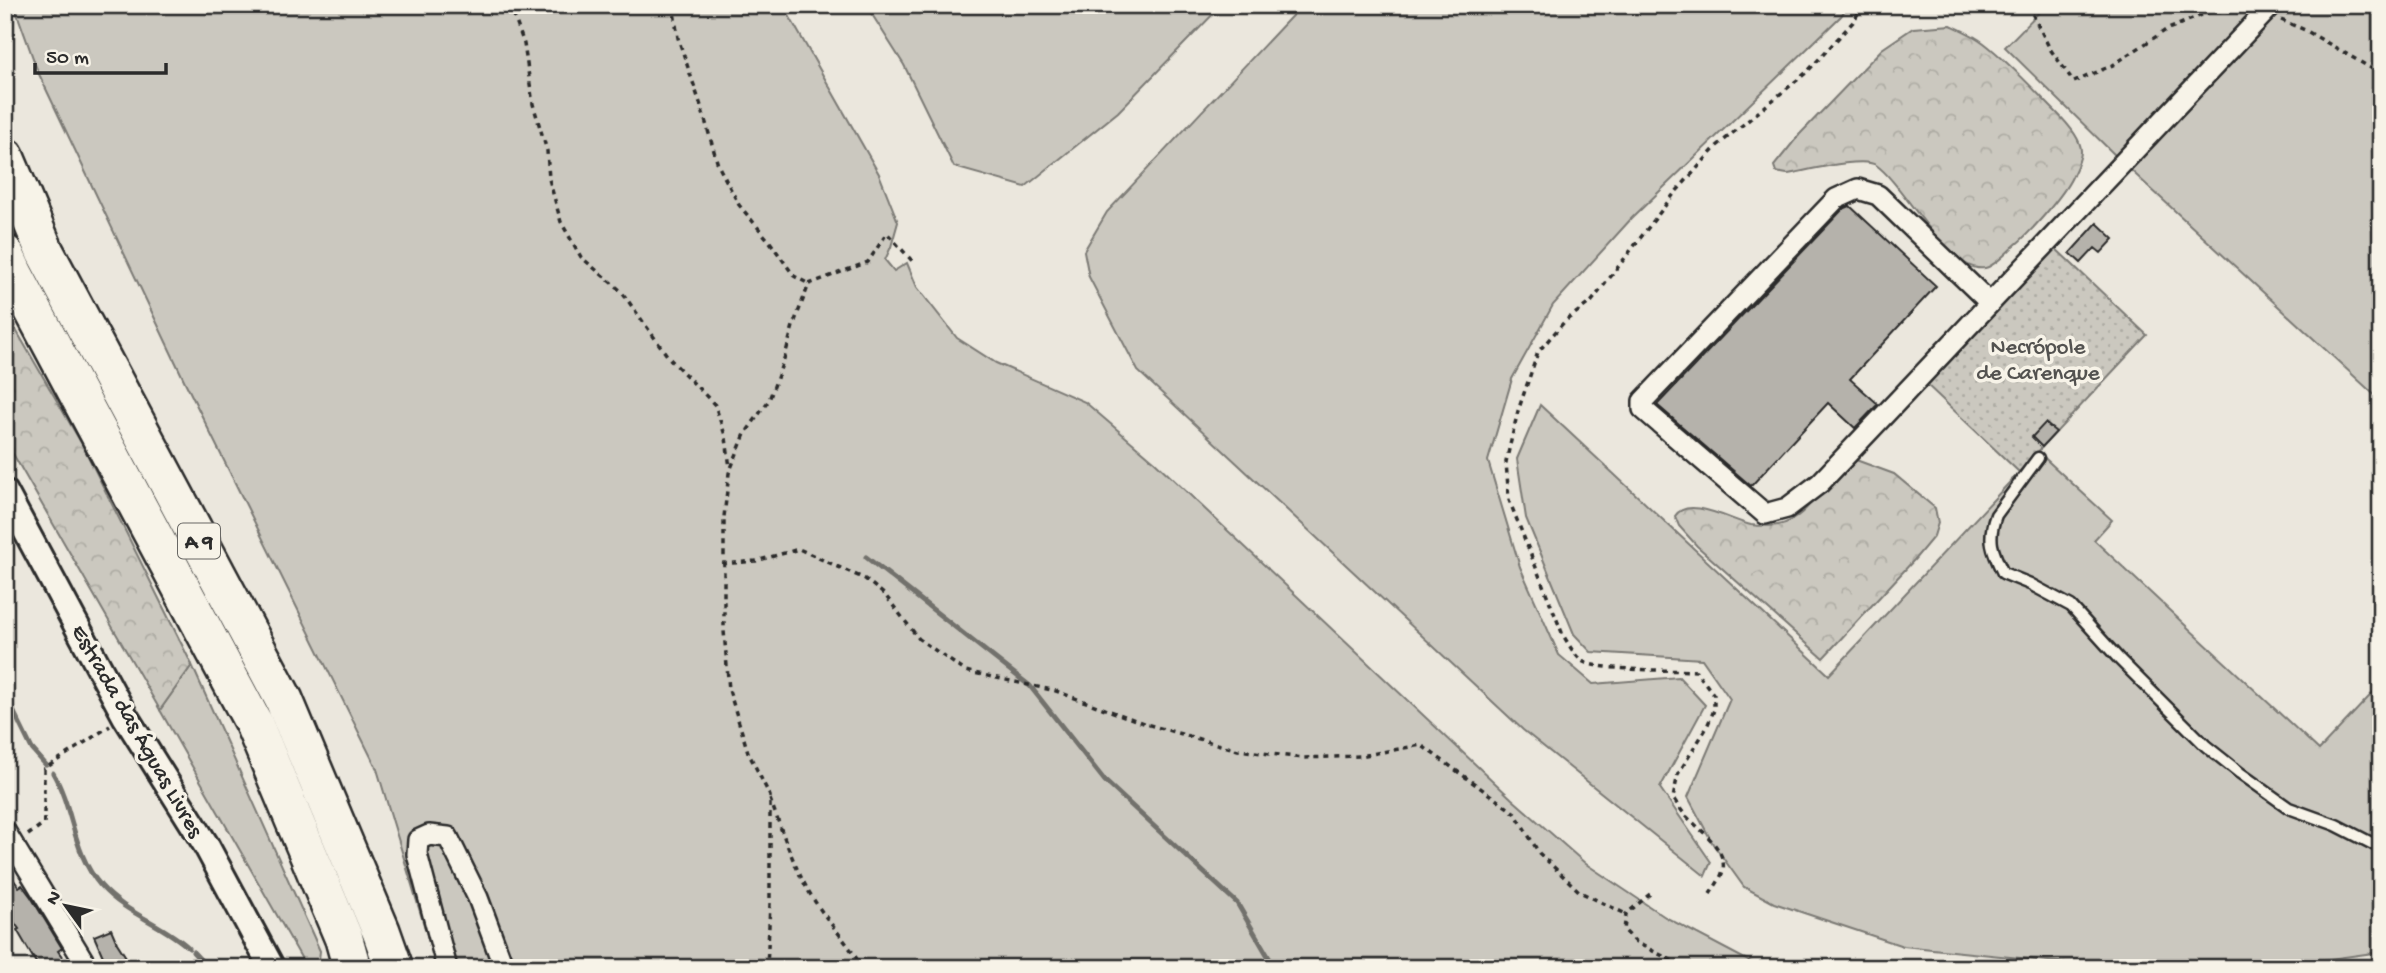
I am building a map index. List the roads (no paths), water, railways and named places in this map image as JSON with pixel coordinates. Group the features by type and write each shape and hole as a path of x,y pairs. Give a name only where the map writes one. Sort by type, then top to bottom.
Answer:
{"highway":[{"name":"A 9","path":"5,157 45,252 284,700 382,930 394,968"},
{"name":"A 9","path":"5,254 13,274 253,722 348,953"}],"street":[{"path":"1990,303 1878,195 1858,189 1836,199 1643,401 1643,409 1765,514 1787,508 1820,483 2268,10"},
{"name":"Estrada das Águas Livres","path":"5,492 125,716 206,845 272,968"},
{"path":"447,968 417,854 418,840 429,835 448,837 478,898 504,968"},
{"path":"10,838 88,968"}],"lane":[{"path":"2038,458 1996,515 1992,525 1992,551 2003,573 2030,583 2071,606 2119,659 2206,746 2240,773 2289,808 2336,825 2381,848"}],"waterway":[{"path":"866,557 1030,686 1105,781 1237,903 1275,968"},
{"path":"5,694 32,749 46,765"},
{"path":"53,773 84,859 101,886 122,904 189,948"},
{"path":"193,952 208,968"}],"park label":[{"name":"Necrópole de Carenque","path":"2038,358"}]}
